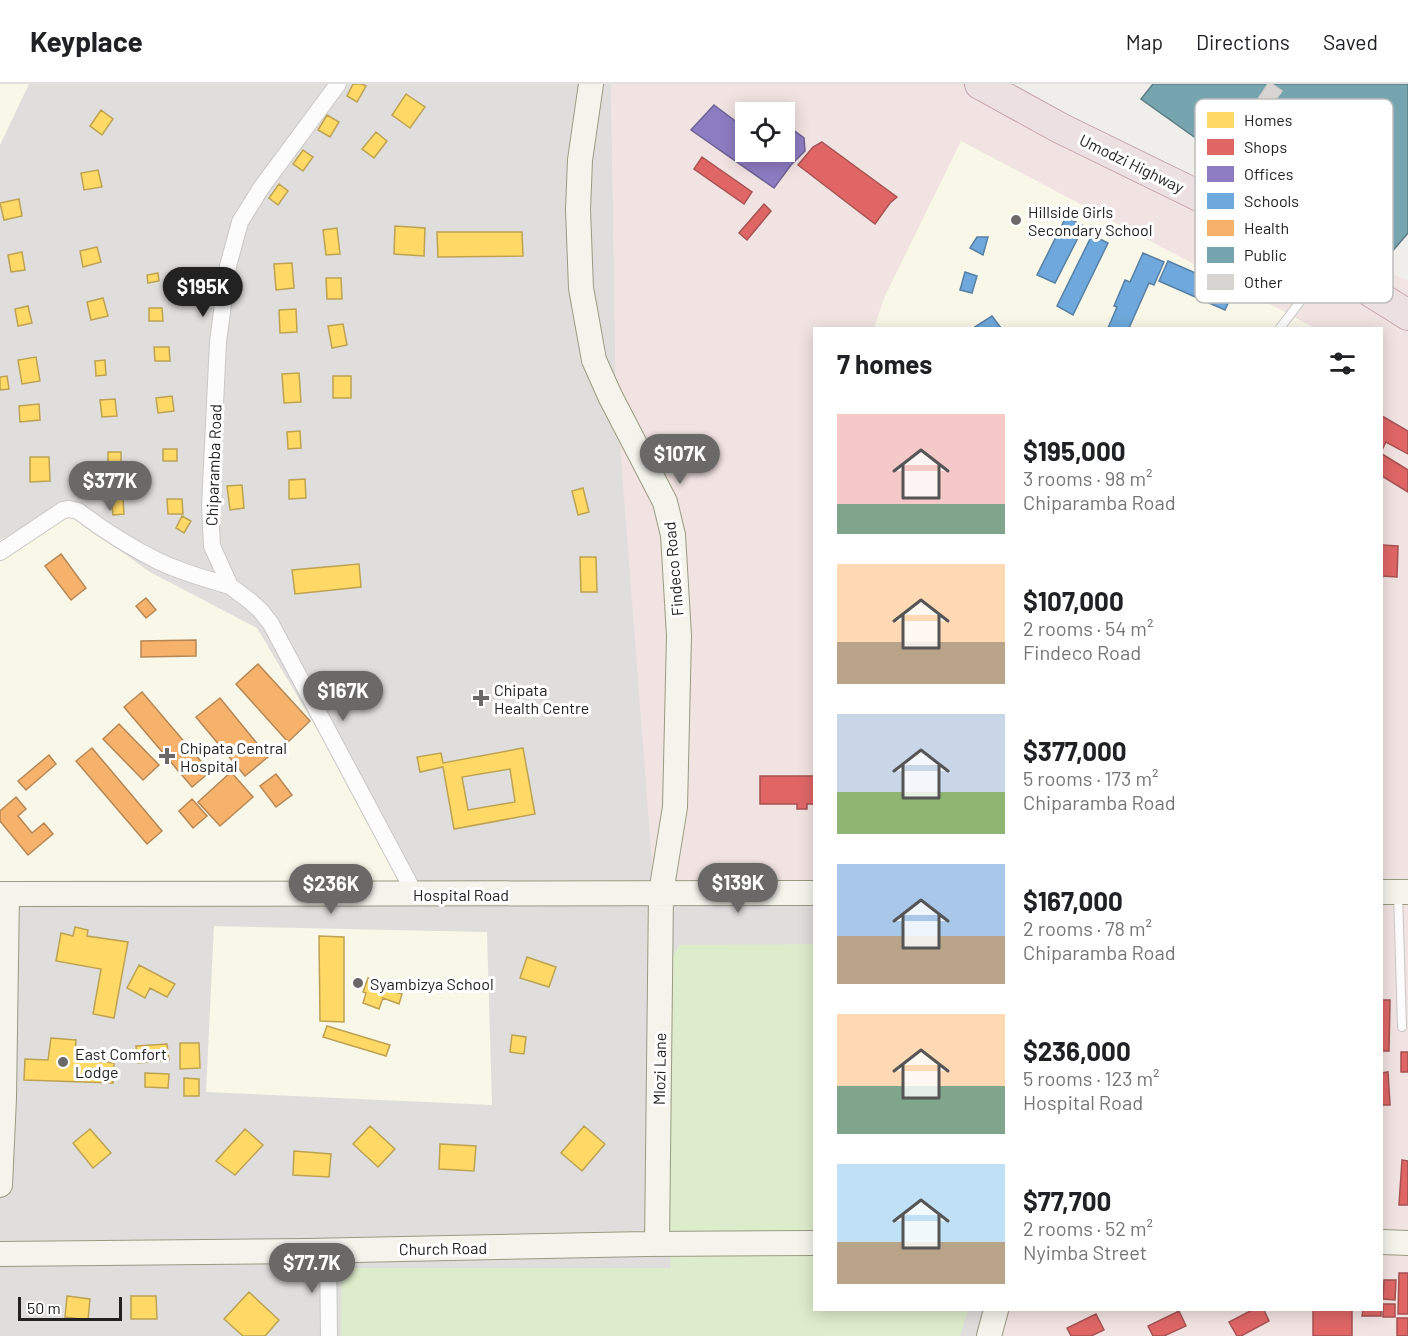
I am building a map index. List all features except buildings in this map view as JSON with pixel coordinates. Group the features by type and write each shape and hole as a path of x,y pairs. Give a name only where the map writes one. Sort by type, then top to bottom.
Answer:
{"highway":[{"name":"Umodzi Highway","path":"980,84 1060,128 1195,194"},
{"name":"Umodzi Highway","path":"1389,303 1408,315"}],"street":[{"name":"Chiparamba Road","path":"338,84 261,188 240,222 228,266 218,342 210,506 212,546 230,586 261,611 271,624 416,894"},
{"name":"Findeco Road","path":"591,84 580,160 578,210 581,288 594,360 665,502 673,535 679,636 675,807 661,893"},
{"path":"0,552 69,508 78,511 127,544 159,562 194,576 230,586"},
{"name":"Mlozi Lane","path":"657,1244 661,893"},
{"name":"Hospital Road","path":"3,894 813,893"},
{"path":"0,1185 4,1098 3,894"},
{"path":"1383,1242 1408,1243"},
{"name":"Church Road","path":"0,1254 328,1251 657,1244 813,1244"},
{"path":"328,1251 329,1336"},
{"path":"989,1336 996,1311"}],"lane":[{"path":"1281,327 1299,303"},
{"path":"1396,892 1402,1027"}],"shaded area":[{"path":"0,84 611,84 616,393 813,888 813,1311 997,1311 990,1336 0,1336"},
{"path":"0,84 29,84 0,145"},
{"path":"611,84 991,84 1195,180 1195,303 1393,303 1393,274 1408,281 1408,1336 996,1336 1001,1311 1383,1311 1383,327 813,327 813,891 654,890 616,393"},
{"name":"Hillside Girls Secondary School","path":"961,141 1195,265 1195,303 1268,303 1313,327 874,327 884,298"},
{"name":"Chipata Central Hospital","path":"63,510 150,572 257,628 415,894 0,884 0,540"},
{"path":"214,926 487,932 492,1105 206,1092"}],"green space":[{"path":"813,944 813,1311 968,1311 960,1336 341,1336 342,1268 671,1268 668,1221 666,966 680,945"}],"place":[{"name":"Hillside Girls Secondary School","path":"1016,220"},
{"name":"Chipata Health Centre","path":"481,698"},
{"name":"Chipata Central Hospital","path":"167,756"},
{"name":"Syambizya School","path":"358,983"},
{"name":"East Comfort Lodge","path":"63,1062"}]}
